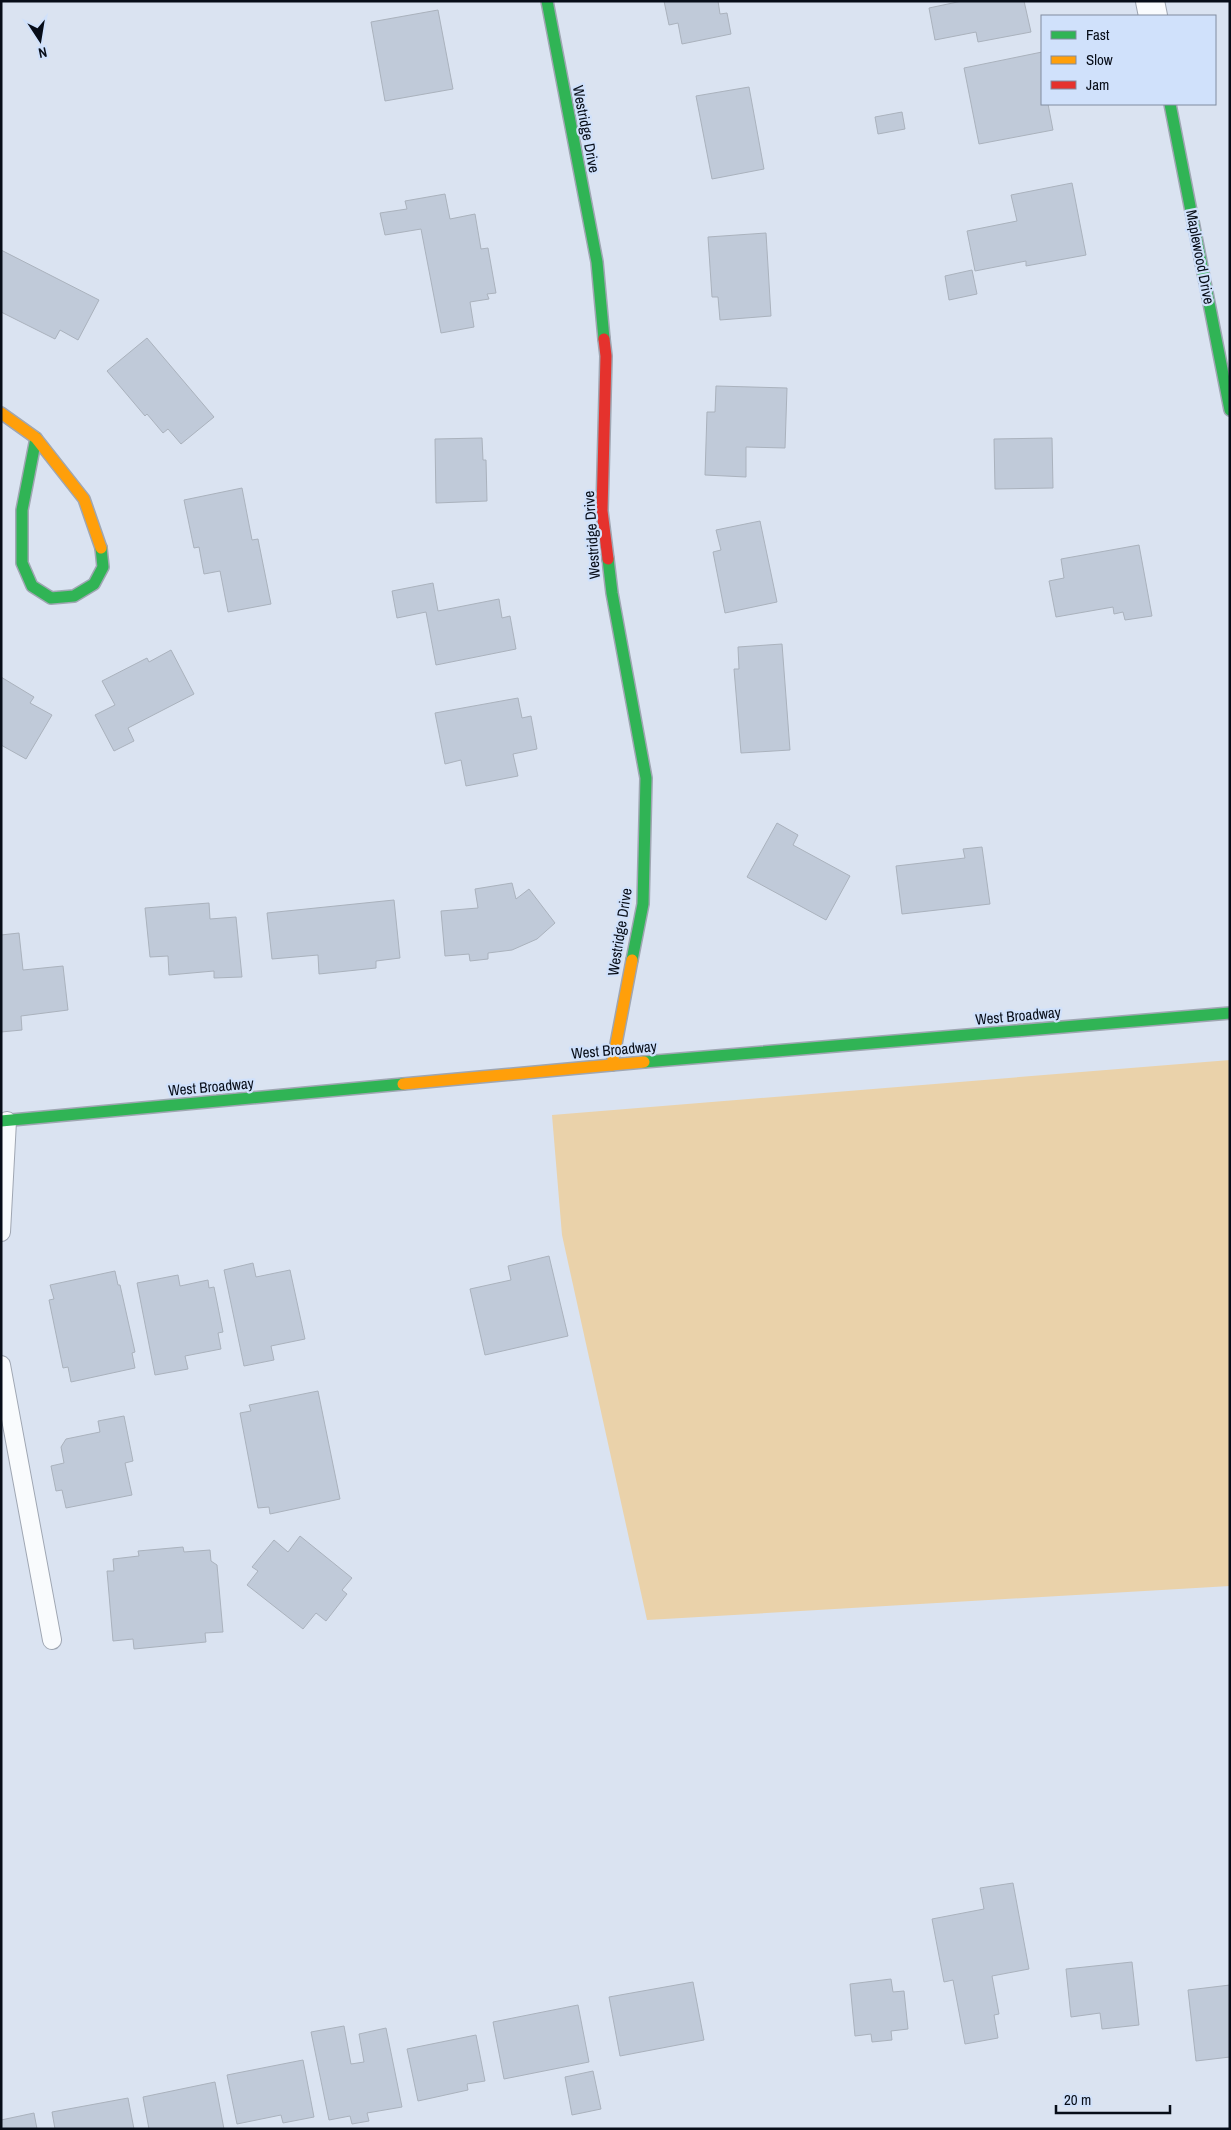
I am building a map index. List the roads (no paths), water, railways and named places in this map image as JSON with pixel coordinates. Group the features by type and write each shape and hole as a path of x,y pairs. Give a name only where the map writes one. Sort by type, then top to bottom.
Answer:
{"street":[{"name":"Westridge Drive","path":"547,1 597,262 606,356 602,511 612,593 646,778 643,904 612,1065"},
{"path":"1150,1 1153,15"},
{"name":"Maplewood Drive","path":"1170,105 1230,410"},
{"path":"1,413 36,438 84,499 100,541 103,567 94,584 74,596 51,598 32,586 22,563 22,510 36,438"},
{"name":"West Broadway","path":"4,1121 612,1065 1230,1013"}],"lane":[{"path":"1,1232 4,1121"},
{"path":"1,1365 52,1640"}]}
